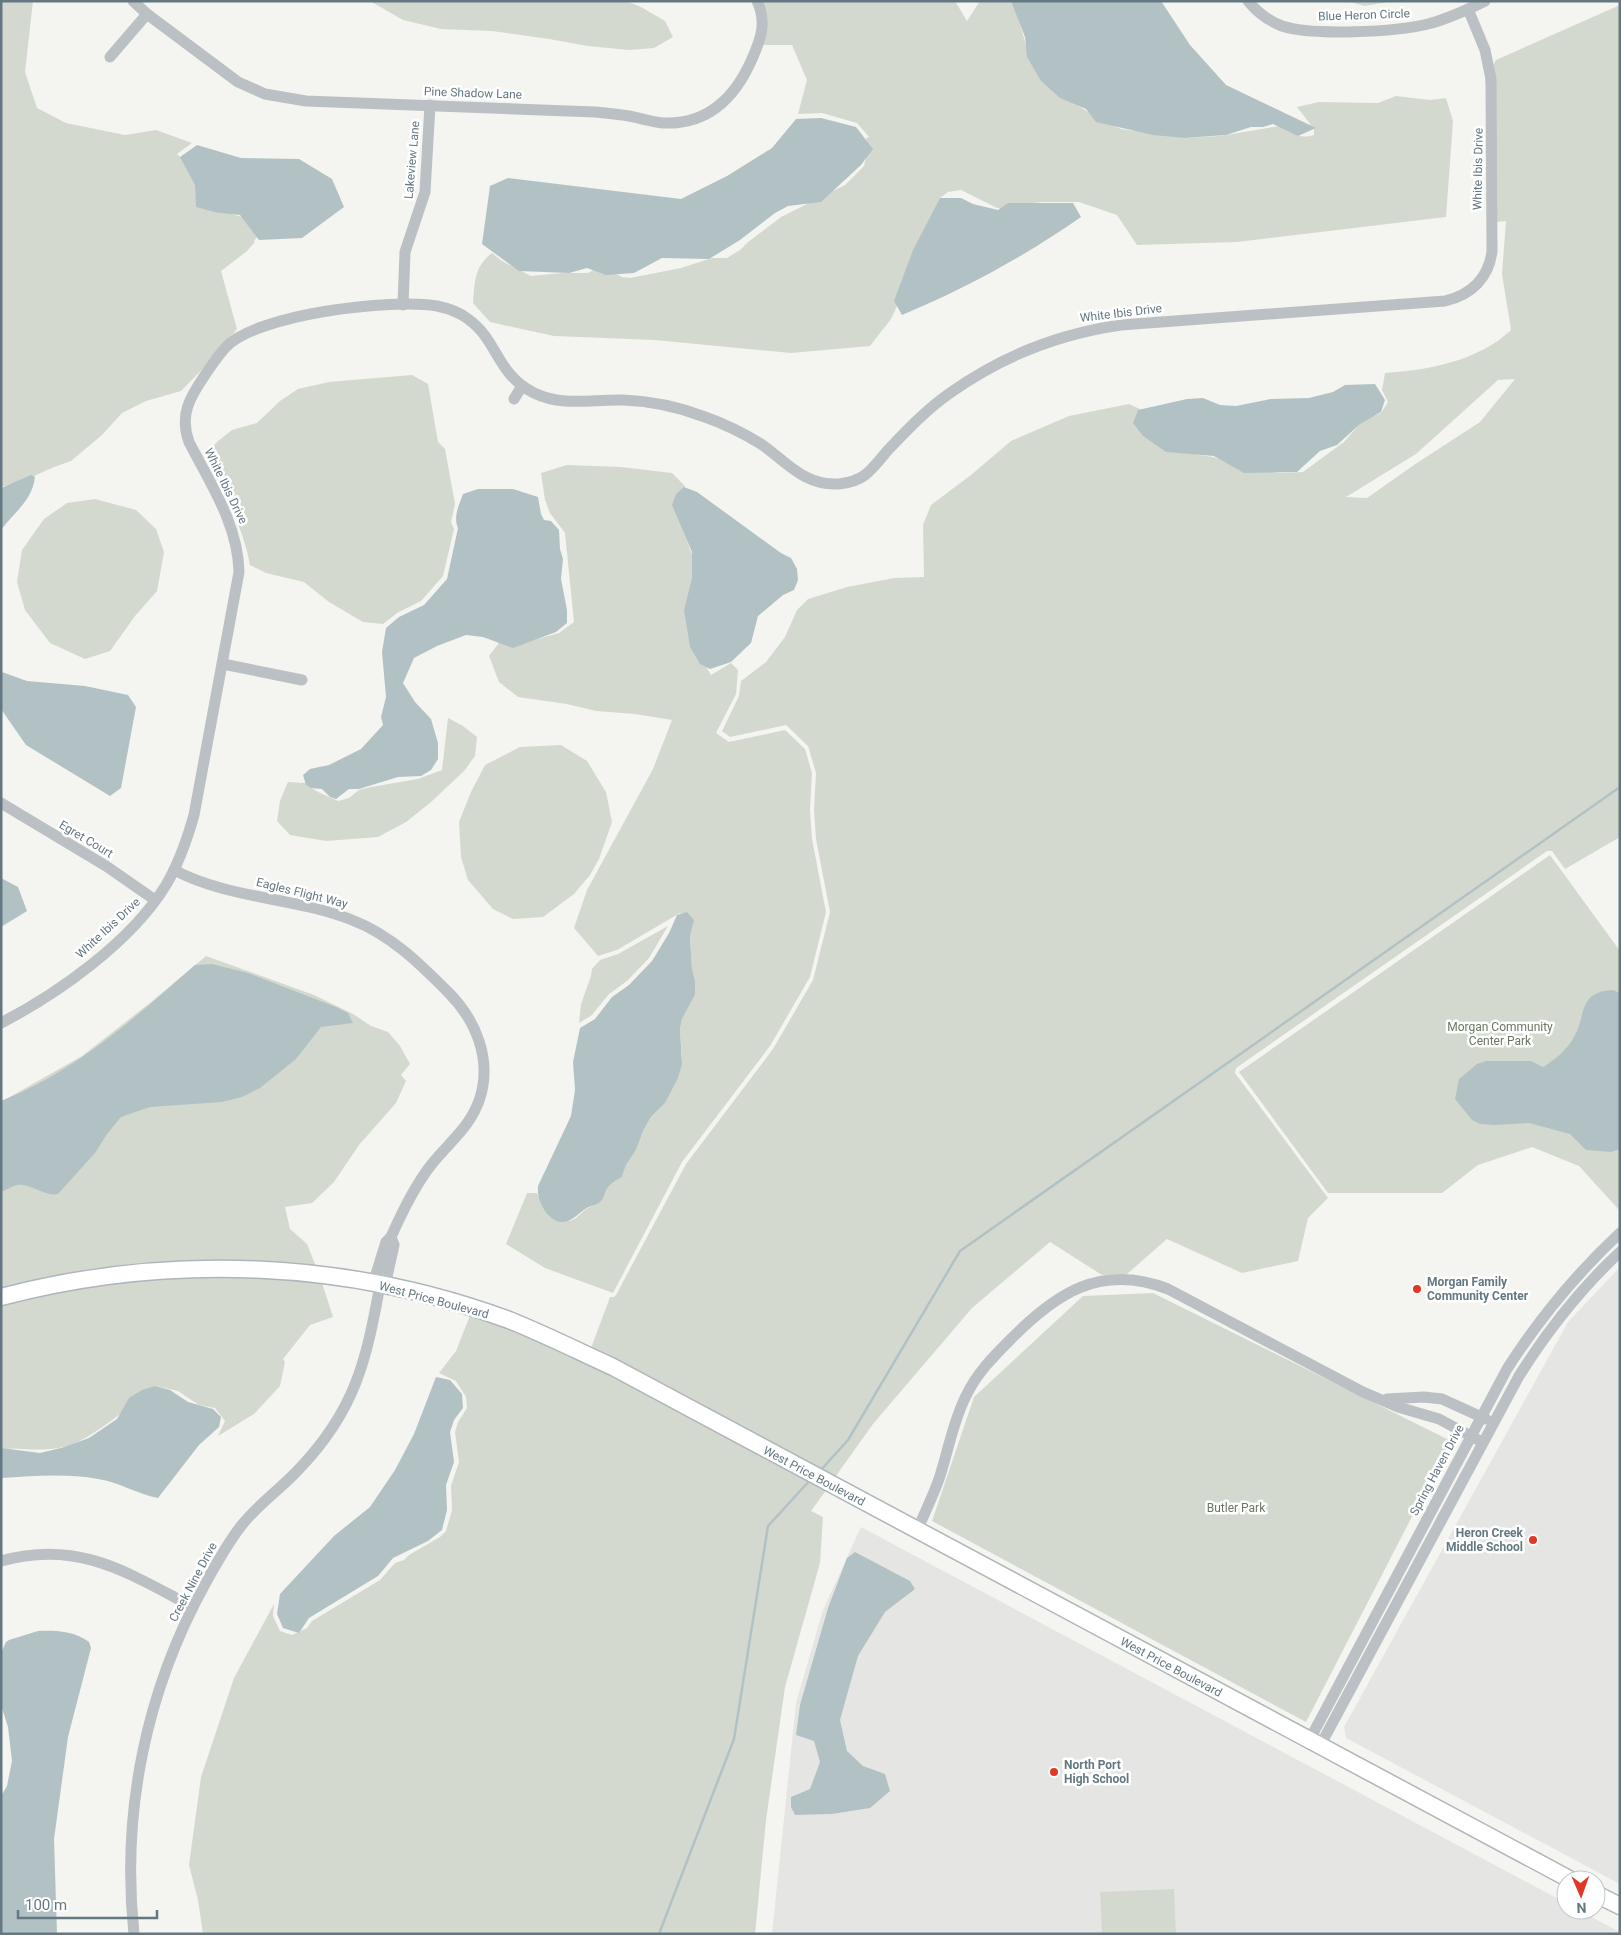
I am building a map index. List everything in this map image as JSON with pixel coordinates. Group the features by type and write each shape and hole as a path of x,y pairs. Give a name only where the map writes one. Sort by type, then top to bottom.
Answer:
{"street":[{"name":"Pine Shadow Lane","path":"133,1 224,74 265,94 306,101 604,113 662,123 674,123 706,114 722,104 742,82 762,32 762,19 757,1"},
{"name":"Blue Heron Circle","path":"1248,1 1264,16 1280,25 1297,30 1315,31 1405,28 1438,21 1485,1"},
{"name":"White Ibis Drive","path":"1,1023 44,998 80,973 132,928 155,900 174,870 187,839 194,815 238,584 238,556 230,523 186,435 185,414 190,398 224,349 232,341 242,335 290,319 324,311 366,305 403,304 437,306 467,318 481,330 504,368 522,386 538,395 562,401 638,401 688,411 717,421 747,436 806,478 819,483 843,483 857,480 867,473 930,409 970,379 1017,353 1073,333 1121,325 1445,301 1460,297 1473,288 1484,277 1492,251 1492,79 1485,50 1468,9"},
{"path":"110,58 147,14"},
{"name":"Lakeview Lane","path":"403,304 405,252 425,192 430,105"},
{"path":"514,399 522,386"},
{"path":"223,664 302,680"},
{"name":"Egret Court","path":"1,803 106,866 155,900"},
{"name":"Eagles Flight Way","path":"174,870 206,885 334,914 375,930 396,944 422,966 457,1000 472,1020 480,1042 484,1063 483,1085 477,1106 462,1133 436,1159 404,1209 391,1237 386,1242 379,1285"},
{"name":"Spring Haven Drive","path":"1315,1744 1470,1436 1507,1369 1546,1312 1572,1281 1620,1233"},
{"path":"1315,1744 1493,1422 1535,1350 1580,1292 1620,1252"},
{"name":"West Price Boulevard","path":"1,1297 73,1281 121,1274 184,1269 276,1270 330,1276 379,1285 454,1302 510,1321 612,1367 1556,1873"},
{"path":"917,1531 938,1481 962,1404 979,1374 1004,1346 1046,1306 1066,1293 1102,1280 1128,1279 1156,1284 1168,1289 1378,1398 1398,1407 1439,1419 1482,1442"},
{"name":"Creek Nine Drive","path":"134,1934 130,1861 138,1776 147,1732 178,1638 218,1561 242,1525 261,1503 307,1461 330,1434 341,1415 360,1375 369,1341 379,1285"},
{"path":"1378,1398 1399,1400 1424,1397 1442,1399 1493,1422"},
{"path":"1,1560 38,1554 65,1554 94,1559 125,1571 193,1607"},
{"path":"1606,1899 1620,1906"}],"shaded area":[{"path":"1011,1 1161,1 1190,45 1226,85 1316,128 1298,136 1273,124 1263,127 1251,127 1226,135 1185,138 1153,135 1096,122 1086,109 1060,98 1041,81 1027,57 1025,37"},
{"path":"821,118 856,127 873,149 861,165 821,202 788,206 709,259 662,258 634,273 606,275 587,268 569,273 519,271 482,244 490,186 508,178 681,199 727,176 772,148 796,119"},
{"path":"197,145 241,158 299,159 332,179 344,207 302,238 259,240 240,215 218,213 196,207 195,185 180,157"},
{"path":"940,198 961,198 973,204 998,210 1008,203 1073,203 1081,217 994,271 902,315 894,301 913,250"},
{"path":"1375,384 1385,400 1381,412 1360,424 1337,445 1320,451 1297,472 1244,473 1214,456 1166,452 1143,436 1133,423 1138,410 1187,399 1203,398 1220,405 1236,406 1271,399 1309,398 1333,392 1345,385"},
{"path":"31,475 35,477 27,499 1,530 1,488"},
{"path":"684,487 697,492 781,553 791,558 797,569 798,580 794,590 783,595 758,616 751,643 731,662 710,669 700,664 690,647 684,610 692,578 692,552 672,505 676,494"},
{"path":"478,489 513,489 538,497 544,520 551,521 559,530 560,549 563,559 561,579 567,610 567,623 556,632 513,648 483,637 466,635 437,646 414,658 403,683 415,702 431,719 438,743 438,759 431,770 421,776 398,777 359,789 349,789 336,799 330,797 322,789 311,788 306,785 303,775 310,769 329,765 361,749 383,725 381,717 386,697 382,652 386,628 399,617 424,605 447,579 458,528 456,515 458,507 463,494"},
{"path":"2,672 27,681 85,686 128,695 136,707 121,788 110,796 26,745 1,709"},
{"path":"1,878 18,887 27,911 1,927"},
{"path":"687,912 694,920 690,937 695,995 682,1019 680,1029 682,1064 678,1078 665,1103 651,1117 644,1129 622,1177 610,1185 602,1200 598,1203 585,1209 568,1221 559,1222 548,1215 543,1208 538,1186 571,1116 575,1090 573,1062 580,1028 595,1019 612,997 629,985 652,961 669,933 677,915"},
{"path":"212,964 248,973 336,1007 348,1013 353,1023 321,1027 296,1059 260,1088 242,1097 222,1102 150,1107 121,1117 95,1153 58,1194 48,1194 22,1185 1,1192 1,1101 28,1089 80,1058 127,1023 195,965"},
{"path":"1613,990 1620,993 1620,1149 1611,1152 1586,1150 1570,1134 1529,1123 1480,1124 1472,1120 1455,1099 1459,1079 1477,1064 1486,1061 1531,1061 1543,1067 1548,1064 1561,1054 1571,1042 1578,1029 1588,1000 1594,995"},
{"name":"Heron Creek Middle School","path":"1620,1267 1620,1884 1606,1877 1606,1870 1594,1870 1346,1738 1344,1727 1568,1322"},
{"path":"436,1377 450,1380 462,1394 463,1408 454,1420 450,1432 454,1462 446,1485 447,1510 442,1530 428,1541 393,1558 378,1576 309,1618 299,1633 283,1628 277,1614 280,1594 334,1536 370,1507 395,1470 414,1434"},
{"path":"155,1386 170,1390 188,1402 213,1409 221,1417 219,1427 199,1445 158,1498 113,1483 86,1477 50,1475 1,1478 1,1448 40,1453 89,1438 117,1419 129,1398 142,1390"},
{"name":"North Port High School","path":"861,1527 1556,1898 1556,1920 1597,1920 1620,1932 1620,1934 772,1934 796,1703 823,1610"},
{"path":"855,1552 910,1581 915,1589 885,1612 858,1656 840,1720 847,1751 863,1766 885,1774 890,1791 870,1808 832,1814 795,1815 791,1807 791,1797 810,1789 820,1762 814,1741 796,1735 800,1705 828,1608 847,1558"},
{"path":"38,1631 58,1631 78,1635 89,1642 91,1648 68,1737 54,1839 57,1934 1,1934 1,1796 7,1786 12,1761 8,1727 1,1705 1,1653 6,1642 9,1640"}],"green space":[{"path":"1,1 33,1 25,72 37,108 66,123 125,135 156,130 192,143 177,154 184,160 217,213 232,214 249,219 257,237 247,251 221,271 237,329 221,350 181,391 146,401 122,413 102,435 71,461 21,482 4,486 1,486"},
{"path":"370,1 626,1 641,7 665,21 673,37 654,48 629,50 588,46 492,31 441,29 403,20"},
{"path":"757,1 955,1 967,21 980,1 1014,1 1026,46 1062,96 1103,121 1121,129 1186,138 1220,136 1285,125 1295,134 1305,137 1314,135 1314,129 1297,107 1319,102 1378,103 1396,96 1430,100 1446,98 1453,121 1446,217 1237,242 1137,245 1117,215 1079,202 1041,202 1021,205 1009,210 997,208 961,190 948,192 940,198 906,287 891,319 870,346 791,353 655,340 554,336 490,322 473,303 476,275 486,258 492,253 502,261 531,276 588,273 601,266 622,277 630,278 681,268 712,258 727,258 781,217 845,185 864,166 868,149 866,138 869,137 857,123 822,113 798,114 807,80 792,45 758,45"},
{"path":"1346,1 1393,1 1365,6"},
{"path":"1620,5 1620,837 1565,869 1552,851 1547,851 1236,1068 1235,1073 1328,1198 1308,1218 1298,1261 1242,1273 1167,1239 1127,1274 1102,1275 1050,1242 972,1308 873,1424 833,1480 590,1351 610,1297 616,1295 686,1164 773,1049 813,980 830,912 816,839 814,810 816,773 808,746 786,725 730,737 722,731 739,696 741,681 766,662 785,637 797,610 808,599 847,587 894,578 924,577 923,525 931,505 971,475 1011,441 1069,416 1129,404 1142,410 1180,452 1213,457 1259,470 1279,473 1303,472 1344,442 1362,421 1381,413 1388,402 1382,390 1385,373 1419,369 1452,362 1498,341 1511,330 1502,274 1506,221 1487,223 1490,119 1485,79 1496,60","holes":["1515,379 1480,422 1367,498 1346,497 1416,454 1498,380"]},
{"path":"412,375 428,384 438,442 445,449 455,504 451,522 454,529 443,576 421,601 397,613 383,624 363,622 329,602 304,582 266,573 250,565 237,522 205,455 232,430 257,423 280,401 298,389 329,382"},
{"path":"567,465 621,467 672,473 685,486 678,500 684,532 695,563 701,658 711,675 731,663 738,670 736,694 716,733 729,742 785,730 805,749 812,773 810,810 812,839 826,912 810,977 770,1046 682,1162 613,1293 545,1268 506,1244 527,1193 537,1193 549,1216 554,1219 570,1221 586,1209 597,1204 611,1183 622,1177 644,1129 651,1117 665,1103 682,1059 680,1029 682,1019 695,995 690,937 693,924 680,913 617,950 598,956 574,928 587,890 653,769 672,720 635,714 596,711 567,704 518,697 499,682 489,656 502,639 523,643 559,633 574,622 565,533 550,513 545,500 541,473"},
{"path":"95,499 136,510 156,529 164,552 157,591 135,616 110,651 85,659 50,643 25,610 17,582 22,550 44,519 67,503"},
{"path":"448,718 463,726 477,737 475,756 464,771 406,822 378,837 326,841 290,835 277,821 280,801 288,782 305,783 316,791 338,801 349,798 359,790 418,779 442,770"},
{"path":"561,745 587,761 606,792 612,822 599,859 590,875 574,894 543,917 513,919 493,909 468,880 461,857 459,822 471,792 485,765 520,747"},
{"name":"Morgan Community Center Park","path":"1550,855 1620,951 1620,1211 1579,1166 1532,1147 1478,1165 1442,1193 1328,1193 1239,1072"},
{"path":"668,926 649,958 627,981 609,994 592,1015 579,1023 581,1004 592,969 600,960 618,954"},
{"path":"206,956 314,995 353,1014 371,1026 388,1032 400,1046 410,1064 401,1075 406,1081 396,1103 359,1145 334,1182 312,1203 285,1207 290,1229 307,1244 317,1269 305,1268 1,1291 1,1102 82,1056"},
{"path":"184,1274 321,1280 333,1317 310,1325 283,1359 285,1362 280,1386 254,1414 218,1436 225,1421 215,1408 199,1405 178,1391 156,1386 111,1421 74,1443 48,1449 1,1449 1,1302 74,1286"},
{"name":"Butler Park","path":"1153,1293 1451,1441 1306,1722 932,1521 974,1397 1083,1296"},
{"path":"471,1313 517,1330 608,1371 827,1489 811,1511 823,1517 820,1563 785,1687 766,1820 755,1934 203,1934 198,1900 189,1865 201,1777 234,1678 274,1604 273,1616 280,1631 292,1635 307,1628 312,1621 380,1580 395,1563 404,1560 409,1555 440,1537 446,1531 452,1510 451,1486 459,1462 455,1432 458,1422 467,1408 466,1397 456,1381 439,1373 456,1351"},
{"path":"1174,1889 1176,1934 1102,1934 1100,1892"}],"waterway":[{"path":"819,1472 848,1440 960,1251 1620,787"},
{"path":"659,1934 734,1739 768,1526 811,1479"}],"place":[{"name":"Morgan Family Community Center","path":"1417,1289"},
{"name":"Heron Creek Middle School","path":"1533,1540"},
{"name":"North Port High School","path":"1054,1772"}]}
